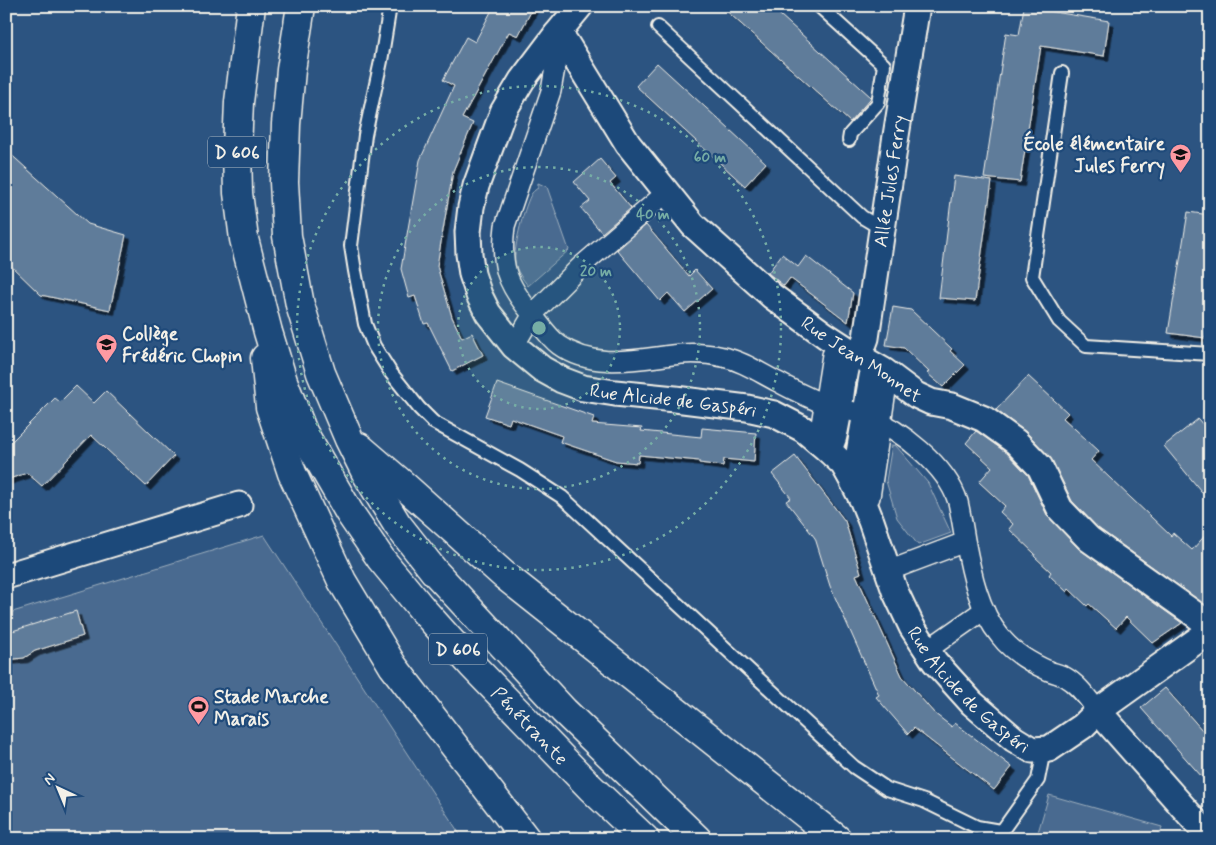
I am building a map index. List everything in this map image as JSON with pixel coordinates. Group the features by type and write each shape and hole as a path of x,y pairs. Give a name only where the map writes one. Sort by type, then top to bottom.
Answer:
{"main road":[{"name":"D 606","path":"251,6 240,102 237,149 238,193 244,239 260,297"},
{"name":"D 606","path":"301,6 291,70 286,124 284,182 287,236 300,305 321,373 349,439"},
{"name":"Pénétrante","path":"260,297 268,332 303,432 349,512 381,559 472,665 592,788 646,839"},
{"path":"260,297 270,407 292,473 342,580 393,666 526,839"},
{"name":"Pénétrante","path":"349,439 397,524 434,571 564,711 696,839"},
{"path":"349,439 402,483 504,575 837,839"}],"street":[{"name":"Rue Alcide de Gaspéri","path":"580,6 556,34 522,80 503,112 476,186 468,232 469,254 472,274 488,313 514,346 542,369 562,380 584,388 615,393 747,408 774,414 803,429 822,444 849,474 871,521 895,591 912,627 934,662 972,703 1014,739 1032,750 1046,750"},
{"name":"Allée Jules Ferry","path":"863,359 917,6"},
{"path":"556,34 556,56 551,91 505,226 502,246 504,264 509,281 518,297 547,334 568,351 607,361 683,354 706,354 725,357 755,369 778,382 832,406 873,419 894,430 915,446 940,471 951,486 957,501 965,542 984,610 1000,638 1030,662 1064,676 1078,686 1098,711 1210,836"},
{"name":"Rue Jean Monnet","path":"556,34 566,43 628,144 693,225 772,296 825,335 916,394 931,402 952,406 984,419 1016,442 1040,468 1060,509 1089,539 1200,618 1210,630"},
{"path":"514,346 532,315 580,267 667,192"},
{"path":"822,444 833,442 832,406 846,363 863,359 872,377 873,419 870,497 863,501"},
{"path":"849,474 857,465 873,419"},
{"path":"6,576 239,505"},
{"path":"888,571 965,542"},
{"path":"927,650 984,610"},
{"path":"1046,750 1083,726 1098,711 1210,630"}],"lane":[{"path":"390,6 381,61 365,135 351,246 365,324 374,346 391,373 419,408 433,422 520,470 562,497 854,767 887,789 924,801 977,827 1000,832 1038,780 1046,750"},
{"path":"819,6 884,65 878,103 850,134 849,140"},
{"path":"658,27 862,217 882,229"},
{"path":"1062,73 1032,277 1058,321 1086,346 1210,354"}],"shaded area":[{"path":"538,183 547,187 569,250 528,286 517,269 515,256 523,216 529,198 538,188"},
{"path":"892,445 896,446 928,483 951,533 918,545 897,518 886,481"},
{"name":"Stade Marche Marais","path":"264,535 463,839 6,839 6,614"},
{"path":"1049,795 1162,827 1159,839 1036,839"}],"building":[{"path":"494,6 534,6 518,36 509,32 462,118 473,123 453,171 437,266 452,317 462,338 472,333 483,355 452,371 428,323 424,324 415,296 409,298 401,269 420,160 454,86 443,80 466,37 475,42"},
{"path":"721,6 770,6 871,97 870,99 850,122"},
{"path":"1024,7 1109,21 1104,56 1041,46 1020,182 984,178 1006,33 1019,35"},
{"path":"657,63 766,163 745,186 636,86"},
{"path":"6,150 88,224 126,235 110,310 41,295 6,261"},
{"path":"600,159 616,178 610,183 631,208 602,233 581,208 590,201 574,182"},
{"path":"954,176 992,181 975,301 939,298"},
{"path":"1188,212 1210,215 1210,308 1205,338 1168,333"},
{"path":"646,225 689,276 695,270 712,289 685,312 668,293 660,301 617,250"},
{"path":"782,254 798,267 806,256 853,293 848,322 790,278 784,286 768,273"},
{"path":"893,307 911,310 952,349 950,351 965,365 943,387 904,348 886,345"},
{"path":"1028,376 1068,413 1063,418 1099,451 1091,460 1171,536 1173,533 1192,550 1210,530 1210,604 1207,606 1098,528 1072,501 1050,457 1026,432 996,410"},
{"path":"497,383 594,417 592,424 642,428 641,431 701,437 702,428 756,433 754,462 724,459 723,466 699,463 699,461 639,455 638,463 616,461 560,442 562,436 511,418 509,424 485,416"},
{"path":"76,386 94,403 106,391 174,456 146,486 91,435 42,486 27,473 6,480 6,447 55,398 60,402"},
{"path":"1198,419 1210,433 1210,502 1164,446"},
{"path":"976,431 1007,453 1028,475 1047,515 1079,549 1182,623 1153,643 1126,617 1116,628 1089,604 1087,606 1069,589 1067,592 1049,575 1051,572 1034,556 1035,554 1009,529 1013,524 1000,512 1005,506 979,482 992,467 966,443"},
{"path":"795,456 845,521 861,573 856,575 902,676 934,713 952,727 955,723 1012,767 994,790 914,728 908,734 876,697 879,695 830,586 815,538 786,501 791,498 772,474"},
{"path":"76,611 83,636 35,651 24,658 6,660 6,633"},
{"path":"1165,688 1210,739 1210,786 1141,708"}],"place":[{"name":"École élémentaire Jules Ferry","path":"1181,173"},
{"name":"Collège Frédéric Chopin","path":"106,363"},
{"name":"Stade Marche Marais","path":"198,726"}]}
